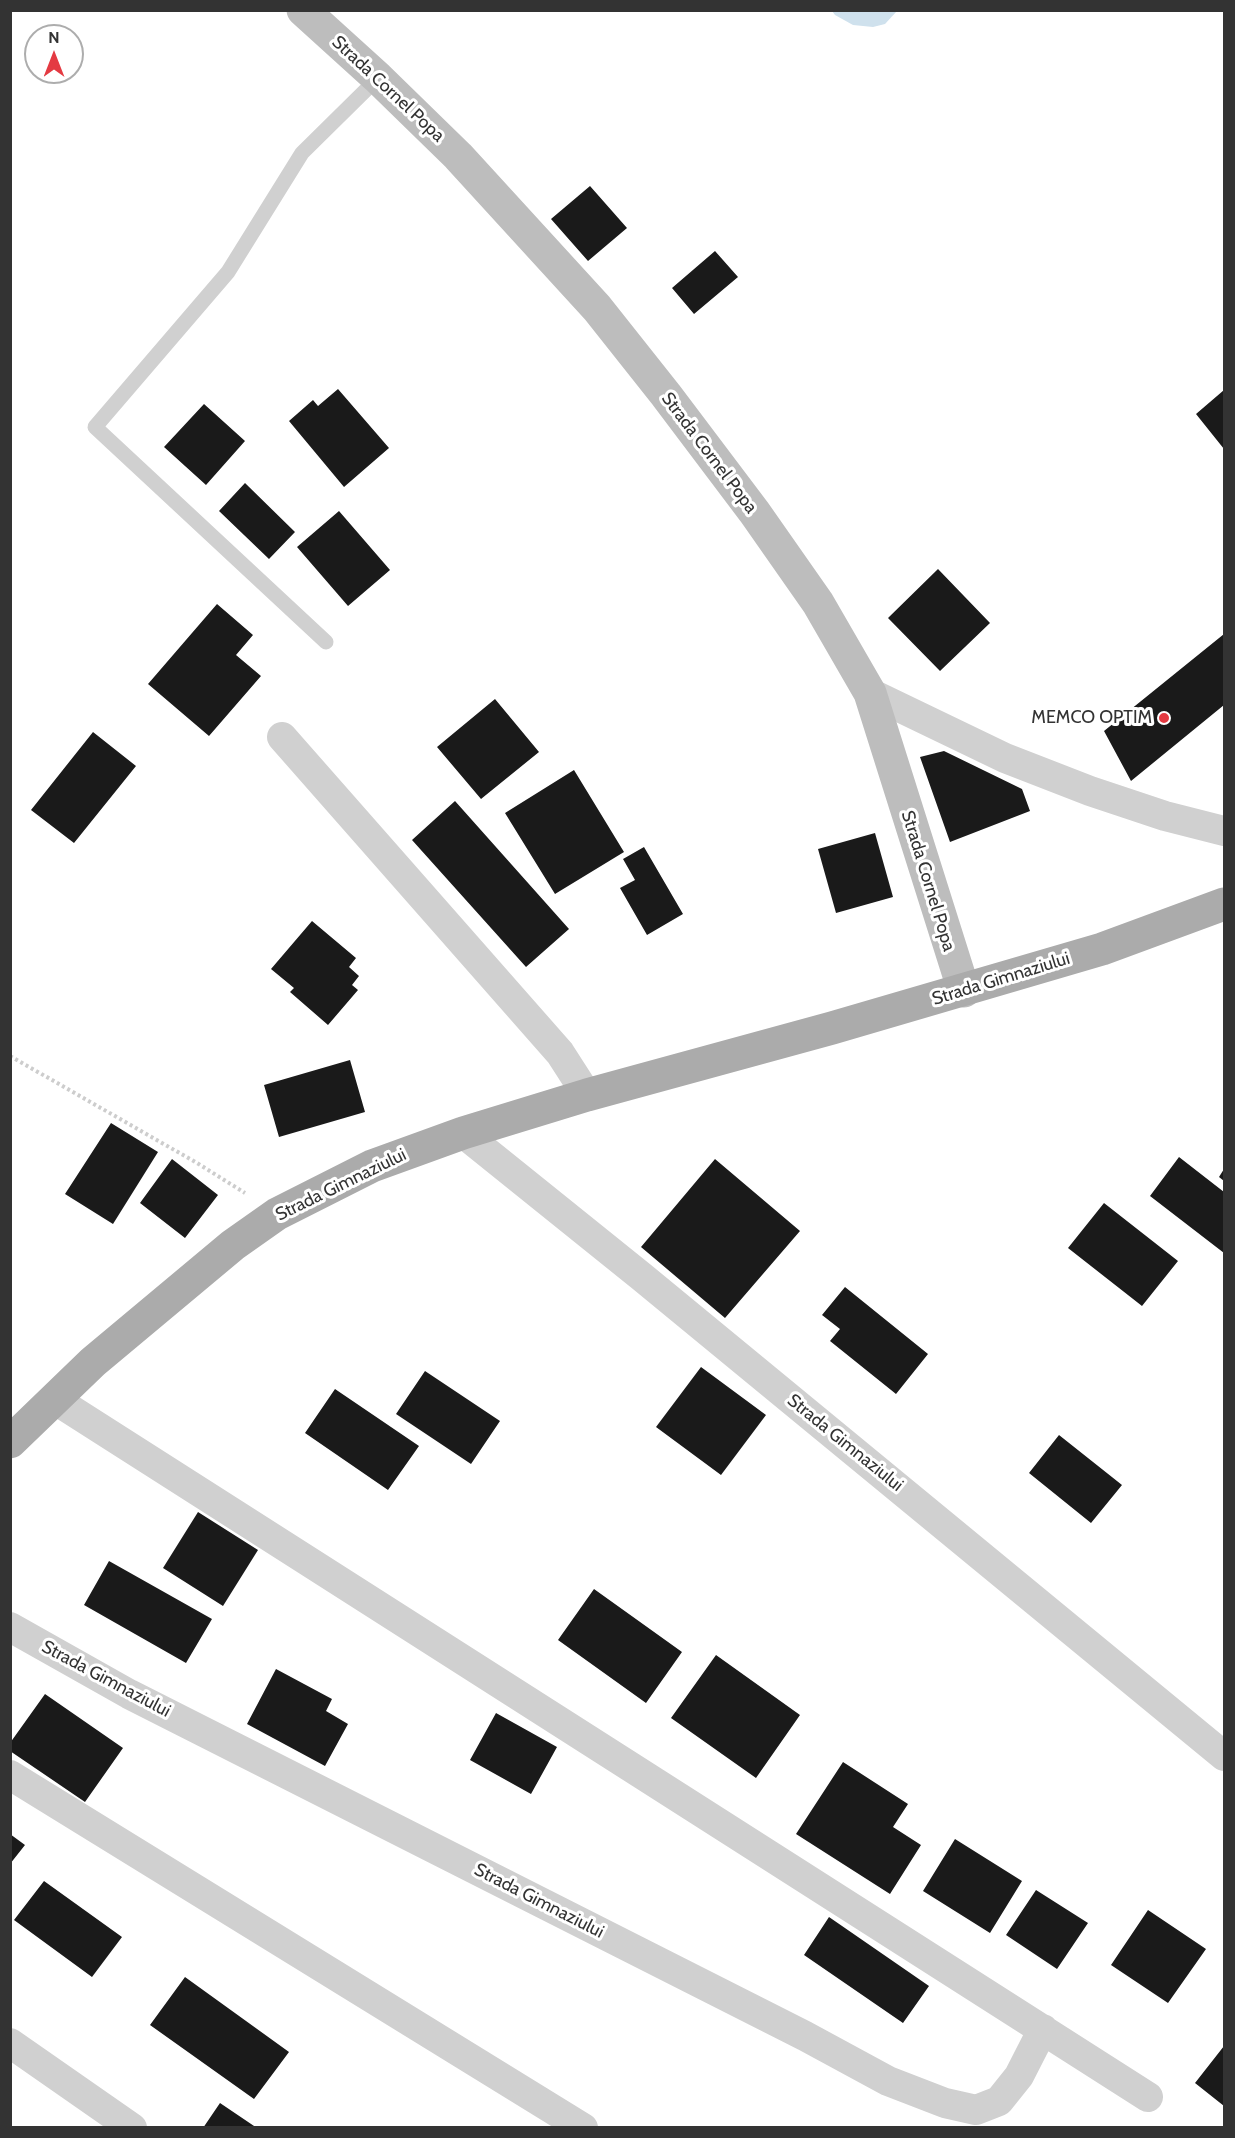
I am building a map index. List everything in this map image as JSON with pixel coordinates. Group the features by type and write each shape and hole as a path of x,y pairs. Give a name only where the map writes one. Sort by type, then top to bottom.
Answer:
{"main road":[{"name":"Strada Cornel Popa","path":"303,10 378,78 458,156 597,308 762,522 819,603 870,693 964,991"},
{"name":"Strada Gimnaziului","path":"10,1442 93,1362 232,1245 277,1214 372,1166 463,1133 587,1095 964,991 1102,949 1224,904"}],"street":[{"path":"870,693 1005,758 1143,809 1224,831"},
{"path":"282,737 560,1053 587,1095"},
{"name":"Strada Gimnaziului","path":"463,1133 651,1284 1224,1756"},
{"path":"54,1399 1148,2097"},
{"name":"Strada Gimnaziului","path":"10,1627 129,1694 794,2031 888,2081 935,2100 976,2110 999,2101 1019,2076 1042,2030"},
{"path":"10,1775 583,2127"},
{"path":"10,2043 132,2127"}],"lane":[{"path":"326,642 95,427 228,272 302,153 378,78"}],"path":[{"path":"10,1056 197,1163 277,1214"}],"water":[{"path":"832,11 897,11 885,24 873,27 853,25"}],"building":[{"path":"590,186 627,228 588,261 551,219"},
{"path":"715,251 738,277 694,314 672,288"},
{"path":"338,389 389,448 344,487 289,421 313,400 318,406"},
{"path":"1224,390 1224,449 1196,414"},
{"path":"204,404 245,441 206,485 164,447"},
{"path":"245,483 295,532 269,559 219,511"},
{"path":"339,511 390,570 348,606 297,547"},
{"path":"938,569 990,623 940,671 888,618"},
{"path":"217,604 253,635 236,655 261,676 209,736 148,684"},
{"name":"MEMCO OPTIM","path":"1224,634 1224,705 1131,781 1104,731"},
{"path":"495,699 539,752 481,799 437,747"},
{"path":"93,732 136,766 74,843 31,810"},
{"path":"944,751 1022,789 1030,811 950,842 920,757"},
{"path":"574,770 624,852 555,894 505,813"},
{"path":"455,801 569,929 526,967 412,840"},
{"path":"875,833 893,897 836,913 818,849"},
{"path":"644,847 683,914 647,935 620,888 635,880 623,859"},
{"path":"312,921 356,958 349,967 359,976 352,985 358,990 328,1025 290,992 294,988 271,969"},
{"path":"350,1060 365,1112 279,1137 264,1085"},
{"path":"111,1123 158,1152 113,1224 65,1194"},
{"path":"1179,1157 1224,1192 1224,1253 1150,1196"},
{"path":"172,1159 218,1195 185,1238 140,1203"},
{"path":"715,1159 800,1231 725,1318 641,1247"},
{"path":"1224,1169 1224,1181 1219,1177"},
{"path":"1104,1203 1178,1261 1142,1306 1068,1248"},
{"path":"845,1287 928,1354 896,1394 830,1341 840,1329 822,1315"},
{"path":"701,1367 766,1415 721,1475 656,1427"},
{"path":"425,1371 500,1421 471,1464 396,1414"},
{"path":"335,1389 419,1446 388,1490 305,1433"},
{"path":"1059,1435 1122,1485 1091,1523 1029,1473"},
{"path":"198,1512 258,1550 223,1606 163,1568"},
{"path":"109,1561 212,1619 186,1663 84,1605"},
{"path":"594,1589 682,1652 646,1703 558,1640"},
{"path":"716,1655 800,1715 756,1778 671,1718"},
{"path":"276,1669 332,1699 326,1711 348,1724 325,1766 247,1724"},
{"path":"45,1694 123,1748 85,1802 10,1751 10,1743"},
{"path":"496,1713 557,1747 531,1794 470,1760"},
{"path":"843,1762 908,1804 893,1827 921,1845 890,1894 796,1834"},
{"path":"10,1834 25,1845 10,1864"},
{"path":"955,1839 1022,1881 990,1933 923,1891"},
{"path":"44,1881 122,1937 92,1977 14,1920"},
{"path":"1036,1890 1088,1923 1057,1969 1006,1935"},
{"path":"1148,1910 1206,1949 1168,2003 1111,1965"},
{"path":"829,1917 929,1986 903,2023 804,1955"},
{"path":"185,1977 289,2052 254,2099 150,2025"},
{"path":"1224,2046 1224,2106 1195,2083"},
{"path":"220,2103 257,2128 203,2128"}],"place":[{"name":"MEMCO OPTIM","path":"1164,718"}]}
